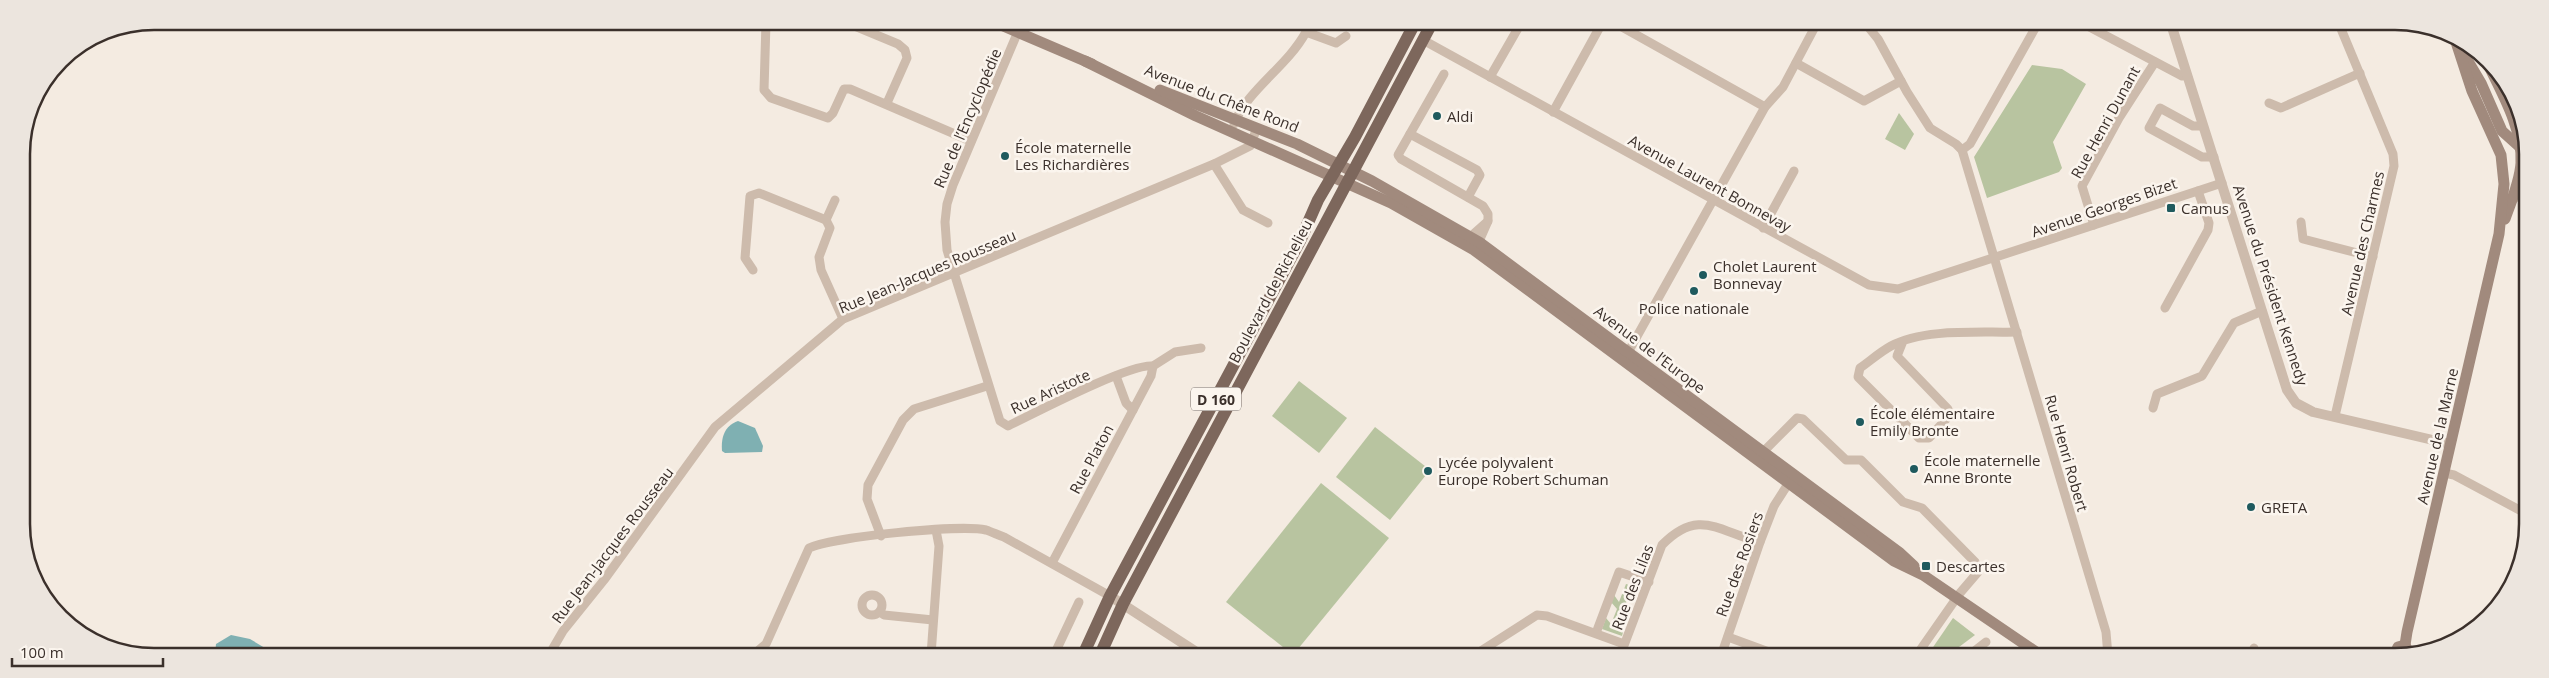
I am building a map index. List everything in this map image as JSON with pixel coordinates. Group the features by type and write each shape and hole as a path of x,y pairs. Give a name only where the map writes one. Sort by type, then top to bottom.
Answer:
{"main road":[{"name":"Avenue du Chêne Rond","path":"1024,30 1085,62 1364,192"},
{"name":"D 160","path":"1346,168 1412,30"},
{"name":"D 160","path":"1423,40 1428,30"},
{"name":"Boulevard de Richelieu","path":"1103,648 1123,604 1339,180 1346,168 1362,153 1423,40"},
{"name":"Avenue de la Marne","path":"2459,48 2472,91 2501,155 2504,184 2499,234"},
{"path":"2461,50 2481,83 2500,128 2519,143"},
{"name":"Avenue du Chêne Rond","path":"1085,62 1298,144 1346,168"},
{"path":"2497,84 2518,139"},
{"path":"2504,100 2508,103"},
{"path":"2501,155 2519,145"},
{"name":"Avenue de l’Europe","path":"1346,168 1475,240 1788,484 1894,561 1923,575"},
{"name":"Avenue de la Marne","path":"2408,647 2450,444 2499,234 2519,173"},
{"name":"Boulevard de Richelieu","path":"1086,648 1110,596 1295,250 1324,190 1339,180"},
{"name":"Avenue de l’Europe","path":"1364,192 1391,204 1452,237 1495,265 1763,452 1900,553 1923,575 2030,648"}],"street":[{"path":"766,30 764,90 766,95 828,118 833,113 844,89 850,88 971,141"},
{"path":"864,30 898,44 906,50 907,58 887,103"},
{"name":"Rue de l’Encyclopédie","path":"953,273 947,250 945,222 947,204 971,141 1019,30"},
{"path":"1490,77 1517,30"},
{"path":"1553,112 1598,30"},
{"path":"1628,30 1765,107"},
{"path":"1626,356 1765,107 1782,87 1813,30"},
{"path":"1871,30 1930,128 1956,144 1962,150 1970,144 2034,30"},
{"path":"2094,30 2182,76 2187,75"},
{"name":"Avenue du Président Kennedy","path":"2173,30 2287,390 2305,408 2450,444"},
{"name":"Avenue des Charmes","path":"2335,416 2394,166 2393,154 2342,30"},
{"path":"1231,131 1241,108 1276,73 1300,44 1306,32 1336,43 1346,36"},
{"name":"Avenue Laurent Bonnevay","path":"1423,40 1762,228 1869,285 1886,289 1898,289 1995,258"},
{"name":"Rue Henri Dunant","path":"2094,225 2082,186 2119,118 2155,62"},
{"path":"1796,63 1864,101 1901,80"},
{"path":"2269,103 2280,108 2360,73"},
{"path":"1444,74 1398,155 1400,159 1483,206 1488,214 1488,221 1475,240 1477,246 1460,237 1452,237"},
{"path":"2203,126 2193,126 2160,108 2149,128 2202,158 2214,157"},
{"path":"1252,141 1257,128"},
{"path":"1410,134 1477,170 1480,175 1468,197"},
{"name":"Rue Jean-Jacques Rousseau","path":"553,648 563,631 604,580 715,428 843,319 1214,164 1250,146 1252,141"},
{"name":"Rue Henri Robert","path":"1962,150 2106,632 2107,648"},
{"path":"1214,164 1243,210 1268,223"},
{"path":"1762,228 1794,171"},
{"name":"Avenue Georges Bizet","path":"1995,258 2222,183"},
{"path":"2165,308 2208,230 2209,223 2198,190"},
{"path":"752,270 745,258 750,196 759,192 826,220 830,228 819,257 821,270 843,319"},
{"path":"2511,200 2519,196"},
{"path":"826,220 835,200"},
{"path":"2301,222 2302,240 2373,257"},
{"name":"Rue Aristote","path":"953,273 987,386 1000,421 1008,426 1116,376 1144,365 1153,366 1174,352 1201,348"},
{"path":"2153,408 2157,394 2202,376 2234,322 2262,311"},
{"path":"1903,341 1897,356 1948,409 1948,417 1929,438 1919,438 1858,376 1860,368 1892,345 1903,341 1938,335 2017,332"},
{"name":"Rue Platon","path":"1052,563 1151,376 1153,366"},
{"path":"1116,376 1126,403 1133,410"},
{"path":"881,536 867,499 868,485 903,420 914,409 987,386"},
{"path":"1763,452 1796,418 1803,419 1846,460 1860,460 1903,502 1922,508 1975,562 1978,572 1956,598 1922,648"},
{"path":"2444,473 2454,475 2519,510"},
{"name":"Rue des Rosiers","path":"1724,648 1774,506 1788,484"},
{"name":"Rue des Lilas","path":"1623,648 1662,545 1674,533 1686,527 1702,524 1716,526 1760,542"},
{"path":"762,648 766,644 809,548 825,543 956,528 985,530 1052,563 1110,596 1190,648"},
{"path":"931,648 939,546 936,530"},
{"path":"1596,633 1619,572 1649,582"},
{"path":"1057,648 1079,602"},
{"path":"880,612 884,615 933,620"},
{"path":"1486,648 1537,616 1547,616 1624,644"},
{"path":"1728,637 1758,648"},
{"path":"1978,648 1986,642"}],"green space":[{"path":"2032,65 2062,69 2086,84 2053,142 2062,168 2059,172 1987,198 1974,157"},
{"path":"1899,113 1914,134 1905,150 1885,139"},
{"path":"1299,381 1347,418 1319,453 1272,416"},
{"path":"1375,427 1430,470 1390,520 1336,477"},
{"path":"1321,483 1389,538 1299,648 1284,648 1226,602"},
{"path":"1626,584 1632,586 1626,603 1631,611 1628,617 1623,611 1618,624 1623,632 1622,636 1602,629 1606,618 1611,624 1617,609 1611,602 1614,595 1619,602"},
{"path":"1953,618 1975,635 1958,648 1932,648"}],"water":[{"path":"738,421 755,428 763,446 762,452 725,453 722,451 724,433 729,426"},
{"path":"231,635 250,639 265,648 216,648 216,644"}],"place":[{"name":"Aldi","path":"1437,116"},
{"name":"École maternelle Les Richardières","path":"1005,156"},
{"name":"Camus","path":"2171,208"},
{"name":"Cholet Laurent Bonnevay","path":"1703,275"},
{"name":"Police nationale","path":"1694,291"},
{"name":"École élémentaire Emily Bronte","path":"1860,422"},
{"name":"École maternelle Anne Bronte","path":"1914,469"},
{"name":"Lycée polyvalent Europe Robert Schuman","path":"1428,471"},
{"name":"GRETA","path":"2251,507"},
{"name":"Descartes","path":"1926,566"}]}
